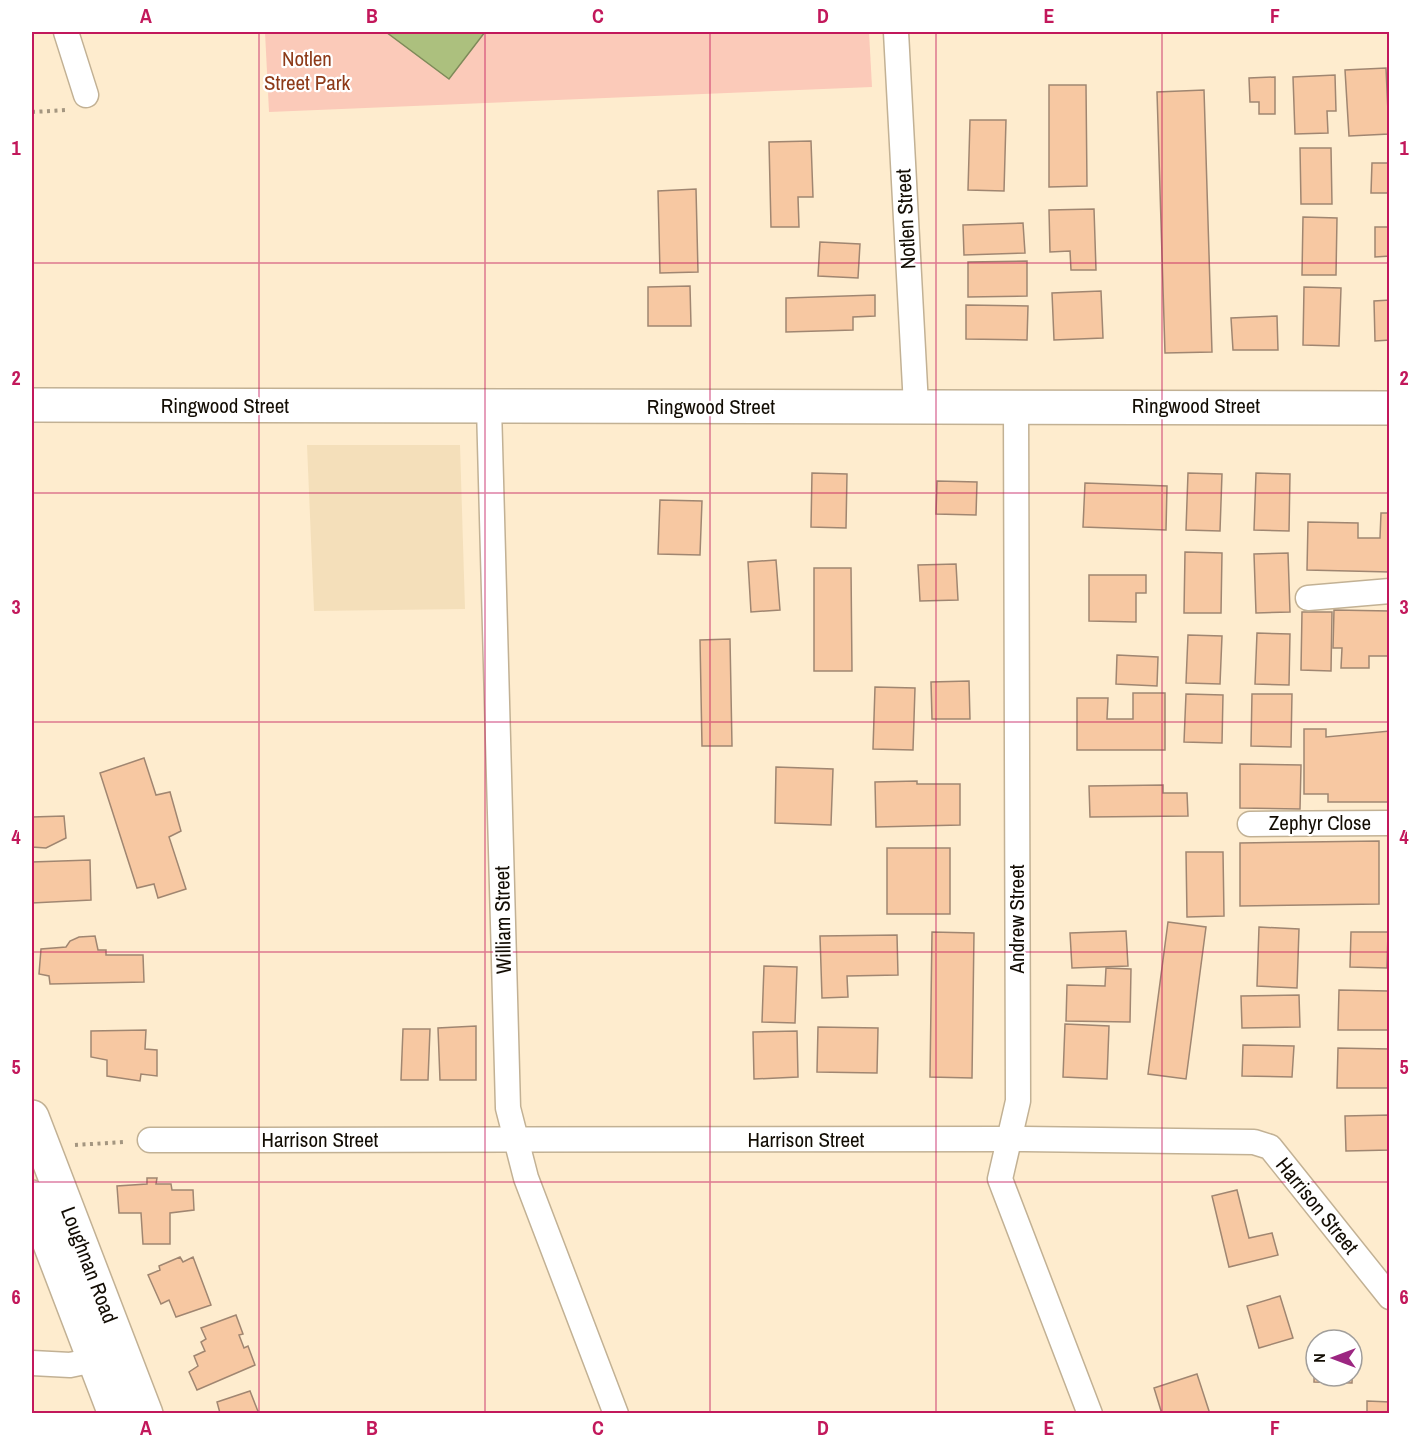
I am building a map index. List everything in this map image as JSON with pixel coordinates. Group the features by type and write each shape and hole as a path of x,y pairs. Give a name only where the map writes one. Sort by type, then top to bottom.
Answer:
{"main road":[{"name":"Ringwood Street","path":"32,405 489,407 1016,405 1389,408"},
{"name":"Loughnan Road","path":"32,1117 146,1413"},
{"name":"Loughnan Road","path":"32,1197 115,1413"}],"street":[{"path":"66,32 86,95"},
{"name":"Notlen Street","path":"896,32 916,406"},
{"name":"Andrew Street","path":"1016,405 1018,1101 1000,1179 1090,1413"},
{"name":"William Street","path":"489,407 508,1108 526,1178 616,1413"},
{"path":"1308,598 1389,591"},
{"name":"Zephyr Close","path":"1250,824 1389,823"},
{"name":"Harrison Street","path":"150,1140 1009,1139 1254,1142 1270,1147 1389,1297"},
{"path":"32,1363 70,1365 94,1360"}],"path":[{"path":"65,1145 150,1140"}],"shaded area":[{"path":"386,32 485,32 449,79"},
{"path":"307,445 460,445 465,609 314,611"}],"green space":[{"name":"Notlen Street Park","path":"265,32 869,32 872,87 269,112"}],"building":[{"path":"1386,68 1389,134 1349,136 1345,70"},
{"path":"1335,75 1336,111 1327,111 1328,133 1295,134 1293,77"},
{"path":"1275,77 1275,114 1259,114 1259,102 1250,102 1249,78"},
{"path":"1049,85 1086,85 1087,186 1049,187"},
{"path":"1204,90 1212,352 1165,353 1157,92"},
{"path":"970,120 1006,120 1004,191 968,190"},
{"path":"811,141 813,197 798,197 799,227 771,227 769,142"},
{"path":"1300,148 1331,148 1332,204 1301,204"},
{"path":"1372,163 1390,163 1390,193 1371,193"},
{"path":"696,189 698,272 660,273 658,191"},
{"path":"1094,209 1096,270 1071,270 1070,251 1050,252 1049,210"},
{"path":"1303,217 1337,218 1336,275 1302,275"},
{"path":"1023,223 1025,253 964,255 963,225"},
{"path":"1375,227 1390,227 1390,256 1375,257"},
{"path":"820,242 860,244 858,278 818,276"},
{"path":"1027,261 1027,296 968,297 968,262"},
{"path":"690,286 691,326 648,326 648,287"},
{"path":"1304,287 1341,288 1339,346 1303,345"},
{"path":"1101,291 1103,338 1054,340 1052,293"},
{"path":"875,295 875,316 853,317 853,330 786,332 786,298"},
{"path":"1390,300 1390,340 1375,341 1374,301"},
{"path":"966,305 1028,306 1027,340 966,339"},
{"path":"1277,316 1278,350 1233,350 1231,318"},
{"path":"812,473 847,474 846,528 811,527"},
{"path":"1188,473 1222,474 1220,531 1186,530"},
{"path":"1256,473 1290,474 1289,531 1254,530"},
{"path":"937,481 977,482 976,515 936,514"},
{"path":"1085,483 1167,486 1166,530 1083,527"},
{"path":"660,500 702,501 700,555 658,554"},
{"path":"1381,513 1390,513 1390,572 1307,570 1308,522 1358,523 1358,538 1380,538"},
{"path":"1185,552 1222,553 1221,613 1184,613"},
{"path":"1288,553 1290,612 1256,613 1254,554"},
{"path":"776,560 780,610 751,612 748,562"},
{"path":"956,564 958,600 920,601 918,565"},
{"path":"814,568 851,568 852,671 814,671"},
{"path":"1089,575 1146,575 1146,593 1136,593 1136,622 1089,621"},
{"path":"1334,610 1390,611 1390,656 1369,656 1369,668 1341,668 1342,648 1333,648"},
{"path":"1302,612 1332,612 1331,671 1301,670"},
{"path":"1257,633 1290,634 1289,685 1255,684"},
{"path":"1188,635 1222,636 1220,684 1186,683"},
{"path":"730,639 732,746 702,746 700,640"},
{"path":"1117,655 1158,657 1157,686 1116,684"},
{"path":"969,681 970,719 932,719 931,682"},
{"path":"875,687 915,688 913,750 873,749"},
{"path":"1133,693 1165,693 1165,750 1077,750 1077,698 1108,698 1107,719 1133,719"},
{"path":"1186,694 1223,695 1222,743 1184,742"},
{"path":"1252,694 1292,694 1291,747 1251,746"},
{"path":"1304,729 1326,729 1326,737 1390,731 1390,802 1328,802 1328,794 1304,794"},
{"path":"144,758 156,795 170,792 181,831 169,837 186,889 158,898 154,884 137,888 100,773"},
{"path":"1240,764 1301,765 1300,809 1240,808"},
{"path":"776,767 833,769 831,825 775,823"},
{"path":"917,781 917,784 960,784 960,825 876,827 875,782"},
{"path":"1163,785 1163,793 1187,793 1188,816 1090,817 1089,786"},
{"path":"64,816 66,838 46,848 32,847 32,817"},
{"path":"1379,841 1379,904 1240,906 1240,843"},
{"path":"887,848 950,848 950,914 887,914"},
{"path":"1186,852 1223,852 1224,916 1187,917"},
{"path":"90,860 91,900 32,903 32,862"},
{"path":"1168,922 1206,927 1186,1079 1148,1074"},
{"path":"1259,927 1299,929 1297,988 1257,986"},
{"path":"1126,931 1128,966 1072,968 1070,933"},
{"path":"932,932 974,933 972,1078 930,1077"},
{"path":"1351,932 1388,932 1387,968 1350,967"},
{"path":"897,935 898,975 847,976 848,997 822,998 820,936"},
{"path":"95,936 98,950 106,950 106,955 143,955 144,982 50,984 49,976 39,974 41,949 66,947 70,941 79,937"},
{"path":"764,966 797,967 795,1023 762,1022"},
{"path":"1106,968 1131,969 1130,1022 1066,1021 1067,985 1105,986"},
{"path":"1339,990 1388,991 1388,1030 1338,1030"},
{"path":"1299,995 1300,1027 1242,1028 1241,996"},
{"path":"1065,1024 1109,1026 1107,1079 1063,1077"},
{"path":"476,1026 476,1080 440,1080 438,1028"},
{"path":"818,1027 878,1028 877,1073 817,1072"},
{"path":"403,1029 430,1029 428,1080 401,1080"},
{"path":"146,1030 145,1049 157,1050 157,1076 141,1074 140,1081 107,1076 107,1060 91,1057 91,1031"},
{"path":"797,1031 798,1077 754,1079 753,1032"},
{"path":"1243,1045 1294,1046 1292,1077 1242,1076"},
{"path":"1338,1048 1390,1049 1390,1088 1337,1088"},
{"path":"1390,1115 1390,1150 1346,1151 1345,1116"},
{"path":"147,1178 157,1178 156,1184 171,1184 172,1190 193,1190 194,1210 170,1213 170,1244 143,1244 141,1213 119,1213 117,1186 147,1184"},
{"path":"1237,1190 1249,1238 1272,1233 1278,1255 1229,1267 1212,1196"},
{"path":"180,1257 183,1262 193,1257 211,1305 176,1317 169,1300 161,1304 148,1275 160,1270 159,1266"},
{"path":"1280,1296 1293,1338 1259,1348 1247,1306"},
{"path":"236,1315 243,1334 239,1335 244,1348 248,1346 255,1365 197,1390 189,1372 198,1366 194,1356 205,1351 201,1342 206,1339 201,1328"},
{"path":"1197,1374 1210,1414 1162,1414 1154,1388"},
{"path":"250,1391 259,1414 218,1414 220,1413 217,1402"},
{"path":"1367,1401 1390,1402 1390,1414 1367,1414"}]}
